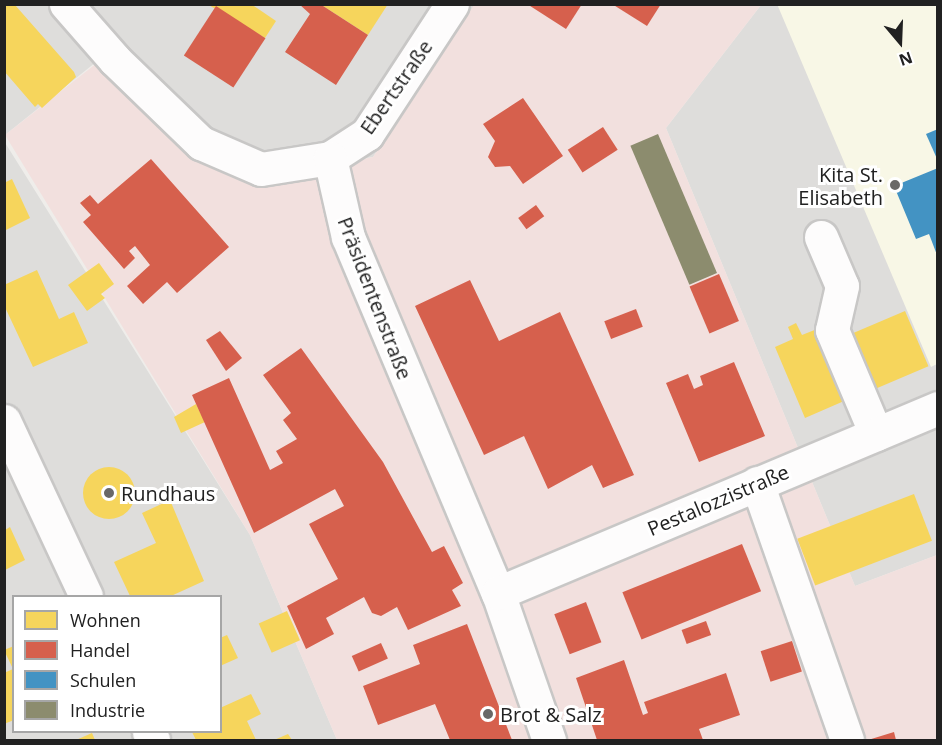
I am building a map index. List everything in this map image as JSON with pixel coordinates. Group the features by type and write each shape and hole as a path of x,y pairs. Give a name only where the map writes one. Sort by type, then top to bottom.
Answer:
{"street":[{"path":"66,4 115,60 201,143 261,169 330,158"},
{"name":"Ebertstraße","path":"330,158 367,134 452,4"},
{"name":"Präsidentenstraße","path":"330,158 348,237 498,593 549,741"},
{"path":"821,237 842,286 832,330 876,434"},
{"name":"Pestalozzistraße","path":"498,593 938,408"},
{"path":"4,421 85,595"},
{"path":"757,483 847,741"}],"shaded area":[{"name":"Kita St. Elisabeth","path":"777,4 937,5 937,364 931,367"},
{"path":"5,5 61,5 106,54 5,135"},
{"path":"66,5 475,5 373,157 262,174"},
{"path":"474,5 761,5 666,128 855,586 937,555 937,740 337,740 250,535 5,135 111,52 200,146 331,166 373,157"},
{"path":"761,5 937,5 937,555 855,586 666,128"},
{"path":"4,141 250,535 337,740 5,740"}],"building: Wohnen":[{"path":"207,4 251,4 276,21 265,38"},
{"path":"320,4 388,4 368,35"},
{"path":"4,5 15,5 76,77 42,108 38,104 35,107 4,71"},
{"path":"12,179 30,218 4,231 4,183"},
{"path":"99,263 114,284 101,294 105,298 87,311 68,285"},
{"path":"37,270 59,319 74,312 88,343 33,367 4,305 4,285"},
{"path":"905,311 928,366 867,392 843,337"},
{"path":"796,323 802,335 822,327 851,398 805,418 775,347 793,339 788,327"},
{"path":"196,404 205,422 181,433 174,417"},
{"name":"Rundhaus","path":"109,467 119,469 127,475 133,483 135,493 133,503 127,511 119,517 109,519 99,517 91,511 85,503 83,493 85,483 91,475 99,469"},
{"path":"914,494 932,541 815,585 797,539"},
{"path":"170,500 204,581 173,595 130,595 114,562 156,543 142,513"},
{"path":"10,527 25,560 5,570 5,530"},
{"path":"287,611 300,640 272,653 259,624"},
{"path":"227,635 238,658 222,665 222,637"},
{"path":"12,647 12,667 4,650"},
{"path":"12,669 12,721 4,724 4,673"},
{"path":"251,694 261,714 247,721 256,740 196,740 192,733 222,733 222,707"},
{"path":"92,733 95,740 76,740"},
{"path":"288,734 292,740 274,740"}],"building: Handel":[{"path":"299,4 320,4 368,35 336,85 285,52 310,14"},
{"path":"527,4 582,4 566,29"},
{"path":"612,4 661,4 647,26"},
{"path":"216,6 265,38 233,88 184,55"},
{"path":"523,98 563,156 523,184 510,166 495,167 488,157 495,141 483,124"},
{"path":"603,127 618,150 582,173 568,150"},
{"path":"151,159 229,247 177,293 167,282 143,304 127,286 150,265 135,246 129,251 135,258 124,269 83,222 91,215 80,203 90,195 98,204"},
{"path":"536,205 544,216 526,229 518,218"},
{"path":"719,274 739,321 709,333 690,287"},
{"path":"470,280 499,341 560,312 634,475 603,488 592,465 548,489 524,436 484,455 415,306"},
{"path":"636,309 643,327 611,339 604,321"},
{"path":"220,331 242,358 226,371 206,340"},
{"path":"301,348 383,462 432,552 444,546 463,583 452,590 461,606 408,630 397,607 381,616 372,613 364,597 326,618 334,634 306,649 287,606 338,579 309,524 344,506 335,489 254,533 192,395 229,378 270,470 283,463 276,451 297,439 283,420 291,413 263,375"},
{"path":"734,362 765,436 699,462 666,383 688,374 694,389 703,385 700,376"},
{"path":"742,544 761,591 641,640 622,592"},
{"path":"586,602 601,642 570,654 554,614"},
{"path":"706,621 711,635 687,644 682,630"},
{"path":"467,624 512,740 450,740 435,704 378,725 363,686 420,664 413,645"},
{"path":"792,641 802,671 771,682 761,651"},
{"path":"381,643 388,659 359,672 352,656"},
{"path":"624,660 643,715 648,713 644,702 726,673 740,715 699,729 703,740 597,740 576,678"},
{"path":"894,732 896,740 868,740"}],"building: Schulen":[{"path":"938,129 938,161 926,134"},
{"path":"938,168 937,255 929,234 916,239 894,186"}],"building: Industrie":[{"path":"658,134 717,273 689,285 630,146"}],"place":[{"name":"Kita St. Elisabeth","path":"895,185"},
{"name":"Rundhaus","path":"109,493"},
{"name":"Brot & Salz","path":"488,714"}]}
